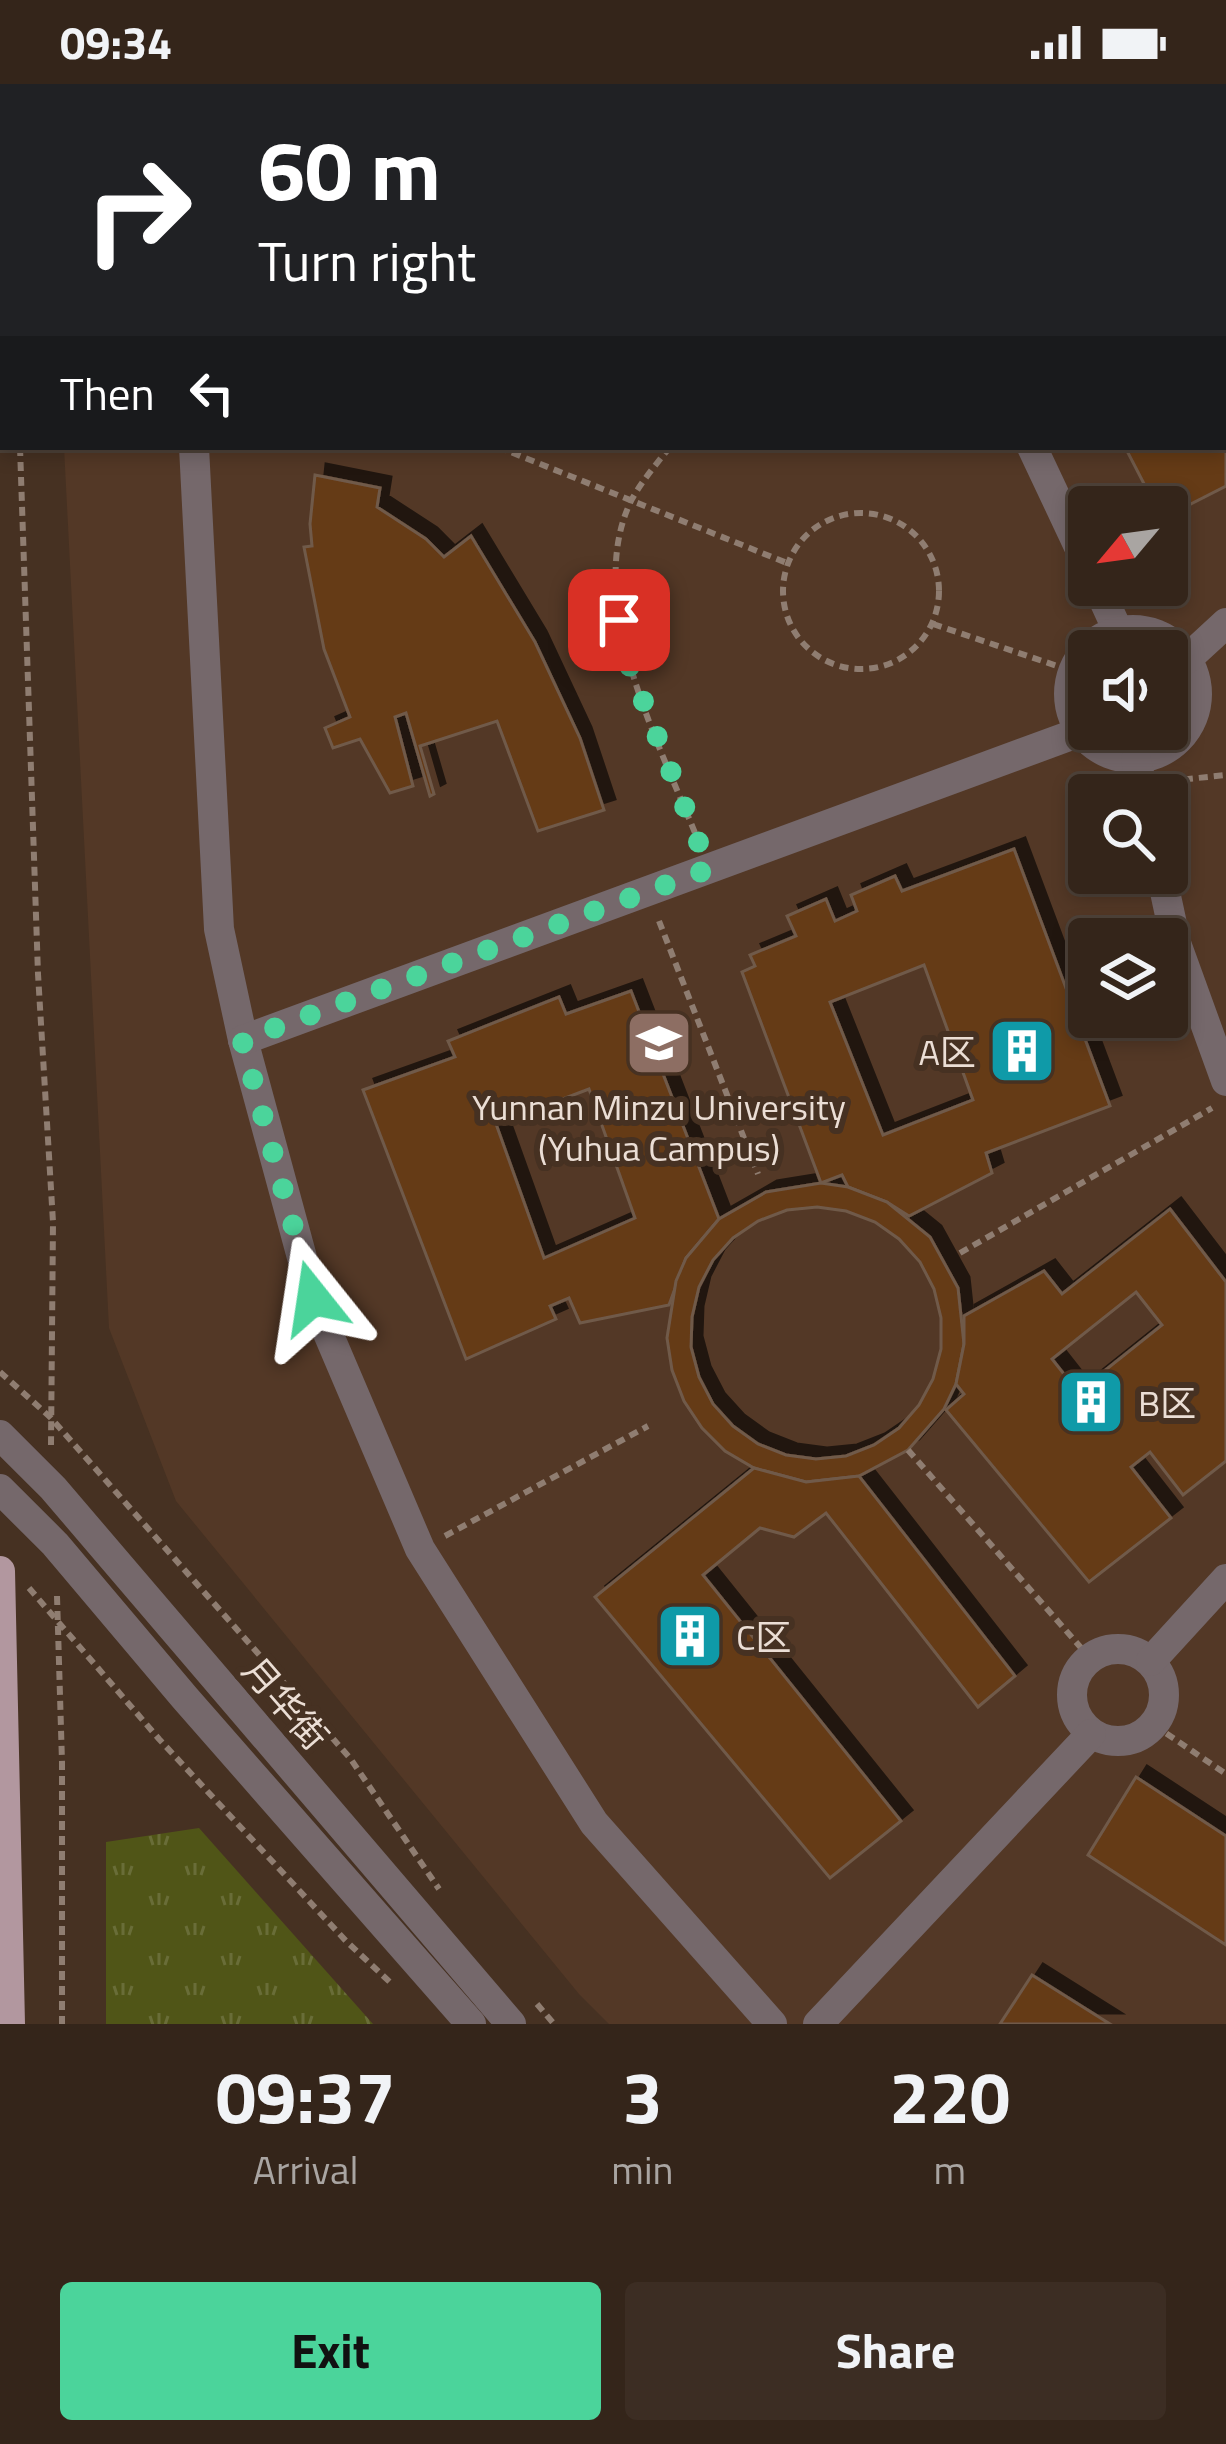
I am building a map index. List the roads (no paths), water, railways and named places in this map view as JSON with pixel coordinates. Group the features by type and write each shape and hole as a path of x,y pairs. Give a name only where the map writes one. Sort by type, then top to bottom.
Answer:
{"main road":[{"path":"0,1571 10,2024"}],"street":[{"path":"194,450 219,929 242,1040 313,1298 421,1549 594,1823 772,2024"},
{"path":"1033,450 1068,523"},
{"path":"1188,658 1226,623"},
{"path":"1188,662 1197,684 1196,711 1188,727"},
{"path":"242,1040 1068,736"},
{"path":"1101,750 1133,774"},
{"path":"1144,774 1166,750"},
{"path":"1165,894 1176,944 1226,1081"},
{"name":"月华街","path":"0,1435 53,1488 511,2024"},
{"name":"月华街","path":"0,1489 55,1544 471,2024"},
{"path":"1150,1661 1226,1579"},
{"path":"1110,1649 1131,1650 1150,1661 1163,1681 1165,1704 1154,1725 1136,1739 1113,1742 1091,1734 1077,1717 1071,1696 1076,1675 1090,1658 1110,1649"},
{"path":"818,2024 1091,1734"}],"place":[{"name":"Yunnan Minzu University (Yuhua Campus)","path":"659,1043"},
{"name":"A区","path":"1022,1051"},
{"name":"B区","path":"1091,1402"},
{"name":"C区","path":"690,1636"}]}
